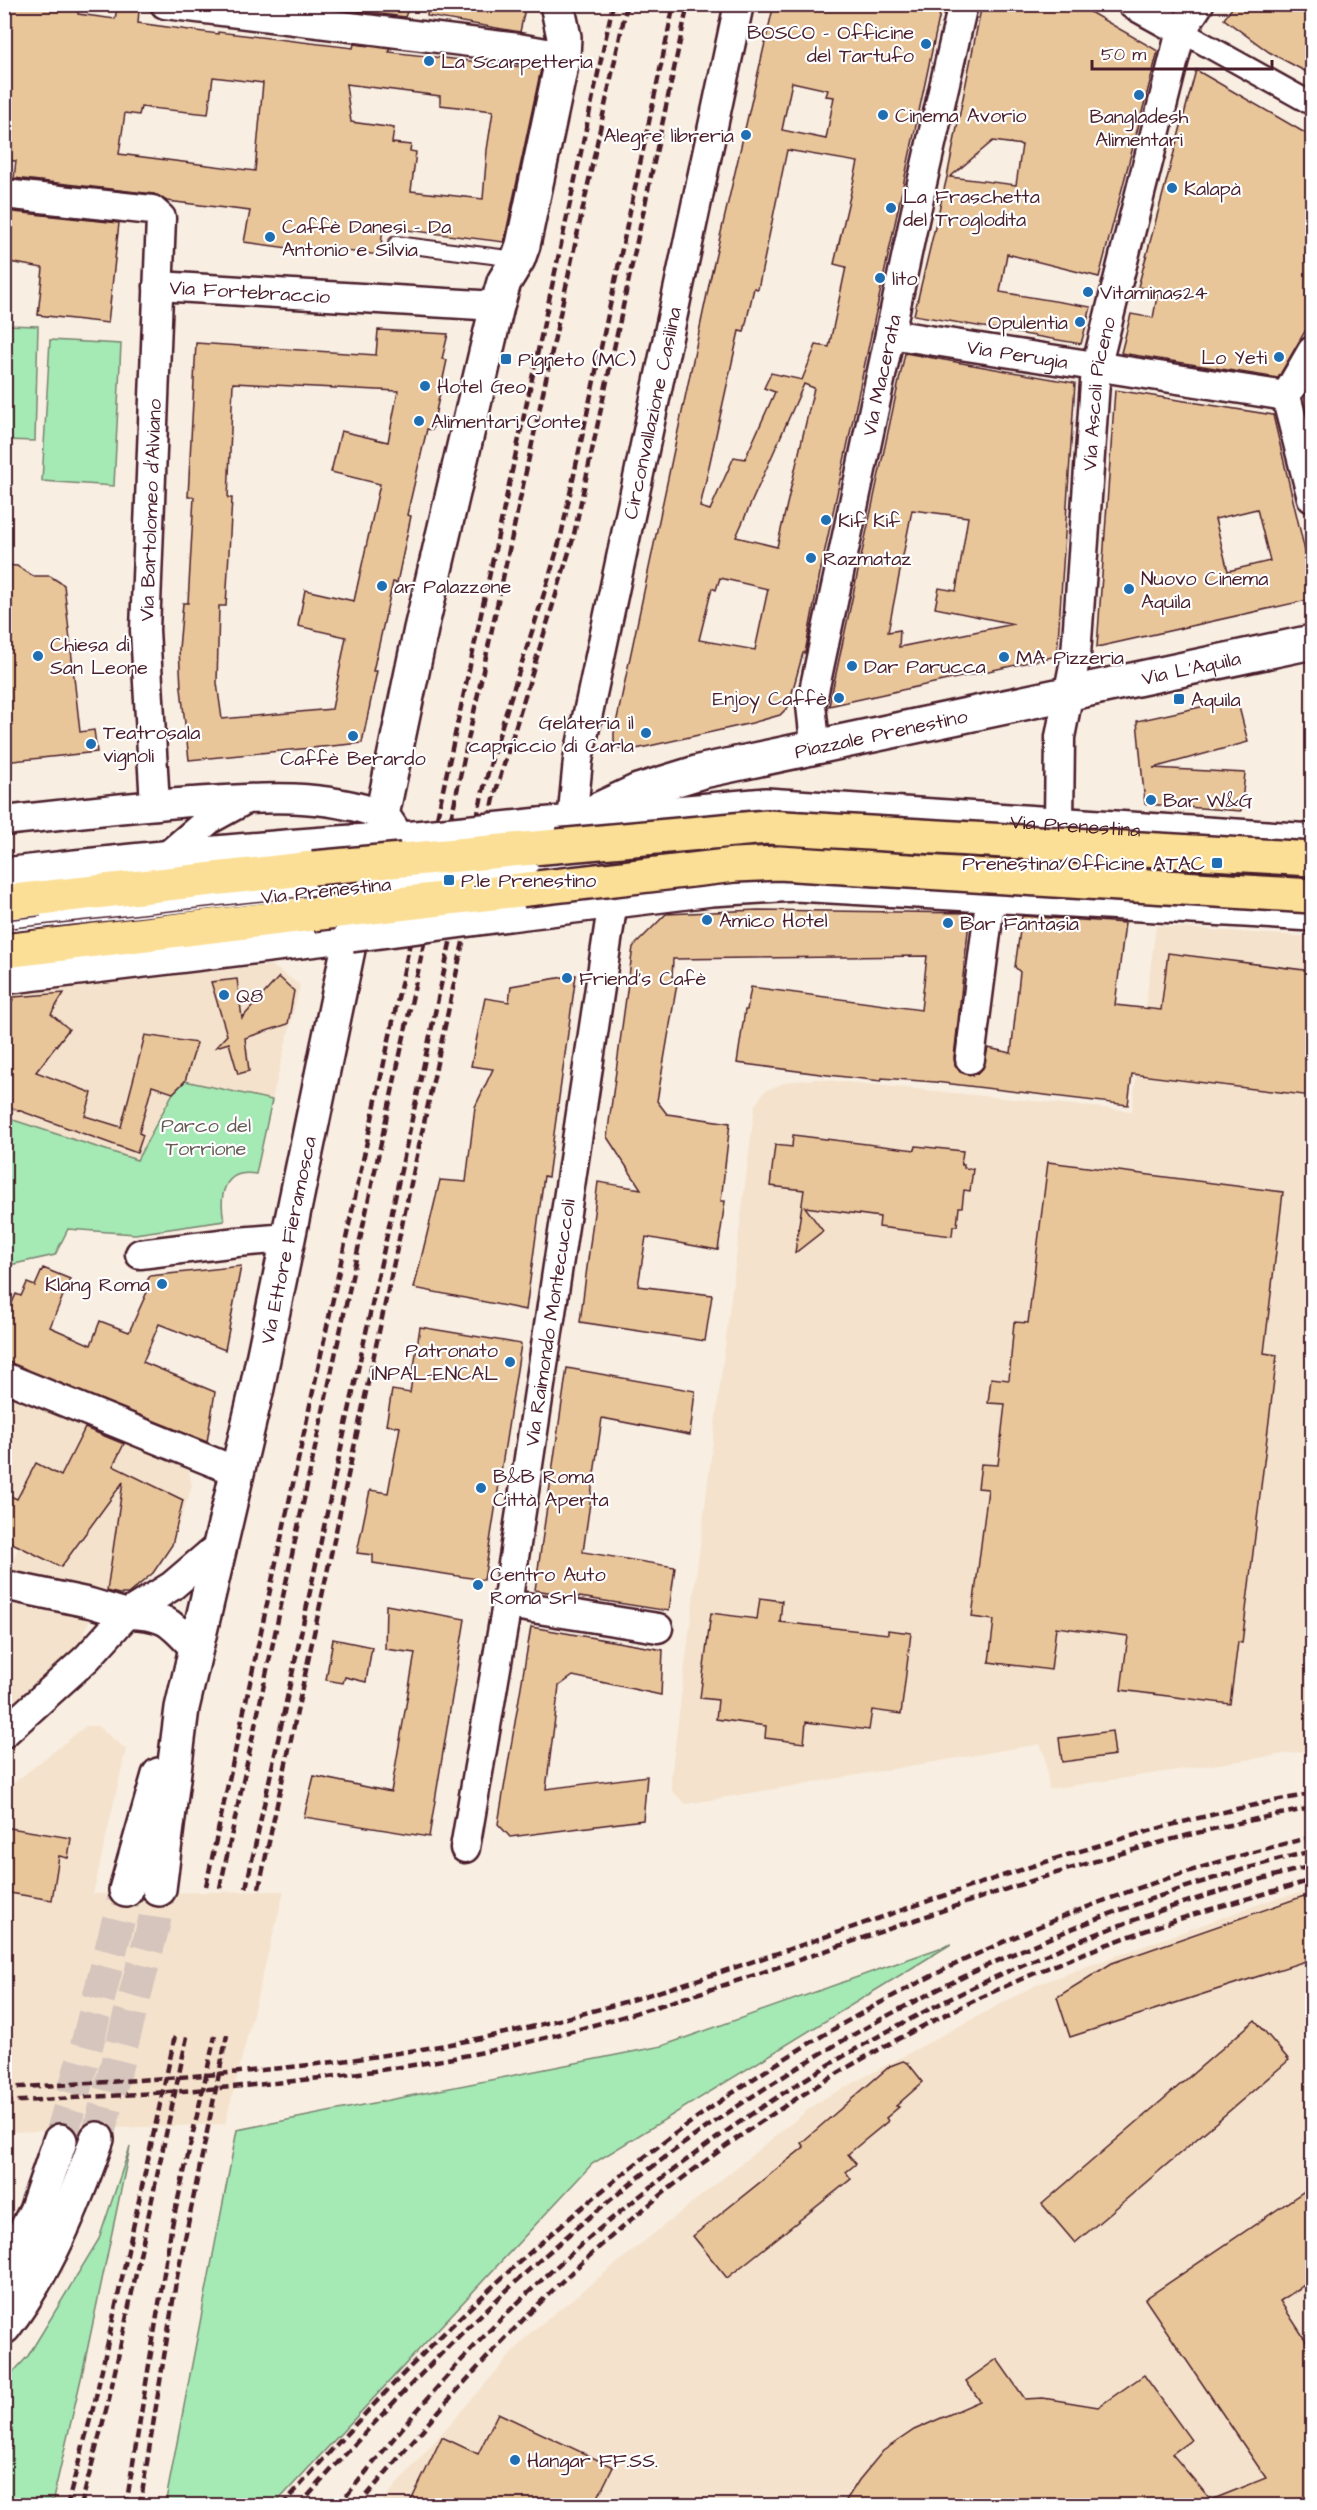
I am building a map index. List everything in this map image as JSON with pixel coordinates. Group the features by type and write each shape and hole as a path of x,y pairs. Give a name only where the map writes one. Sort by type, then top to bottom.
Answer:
{"highway":[{"path":"4,902 325,867 760,827 797,827 1312,859"},
{"path":"4,951 742,864 811,864 1312,896"}],"main road":[{"path":"398,830 393,759 497,306 504,282 518,259 529,220 563,56 564,37 557,4"},
{"name":"Via L'Aquila","path":"1068,693 1312,642"},
{"name":"Piazzale Prenestino","path":"556,823 638,791 703,771 1068,693"},
{"path":"603,888 647,852 677,813 703,771"},
{"name":"Via Prenestina","path":"677,813 752,806 838,809 1312,841"},
{"path":"4,875 317,843 398,830 556,823 677,813"},
{"path":"556,823 586,828 595,835 603,888"},
{"path":"4,977 509,914 603,888 849,886 1312,914"},
{"name":"Via Ettore Fieramosca","path":"126,1890 152,1793 182,1708 238,1472 351,934"},
{"name":"Via Ettore Fieramosca","path":"159,1889 182,1708"},
{"path":"4,2327 30,2288 58,2238 97,2139"},
{"path":"4,2274 36,2211 60,2141"}],"street":[{"path":"165,4 518,48 563,56"},
{"name":"Circonvallazione Casilina","path":"556,823 578,760 739,4"},
{"name":"Via Macerata","path":"819,748 813,727 811,705 963,4"},
{"path":"1132,4 1312,104"},
{"name":"Via Ascoli Piceno","path":"1068,693 1076,655 1096,368 1181,31 1199,4"},
{"name":"Via Fortebraccio","path":"4,194 155,212 160,215 162,221 158,286 497,306"},
{"name":"Via Bartolomeo d'Alviano","path":"155,805 145,630 158,286"},
{"name":"Via Perugia","path":"890,334 1286,396"},
{"path":"1312,351 1286,396 1312,498"},
{"path":"1059,823 1060,737 1068,693"},
{"path":"166,857 210,819 248,798"},
{"path":"4,821 248,798 333,801 398,830"},
{"name":"Via Raimondo Montecuccoli","path":"465,1848 507,1604 603,888"},
{"path":"970,1059 991,894"},
{"path":"140,1254 288,1238"},
{"path":"4,1377 238,1472"},
{"path":"4,1733 87,1658 127,1614 172,1586 220,1545"},
{"path":"4,1586 90,1603 127,1614 162,1618 174,1626 196,1650"},
{"path":"507,1604 658,1628"}],"lane":[{"path":"396,244 518,259"},
{"name":"Via Prenestina","path":"4,925 530,868 603,888"},
{"path":"325,890 333,898 351,934"}],"shaded area":[{"path":"1156,926 1312,937 1312,1750 1049,1789 1045,1756 1040,1744 686,1804 672,1791 671,1778 755,1105 765,1091 787,1082 816,1079 1132,1111"},
{"path":"271,965 300,985 272,1100 185,1081 173,1093 138,1160 5,1117 5,1013 13,992"},
{"path":"4,1387 186,1457 192,1486 172,1544 153,1573 133,1593 106,1596 42,1585 9,1568 36,1509 5,1497"},
{"path":"4,1603 90,1618 80,1645 5,1712"},
{"path":"86,1726 97,1726 126,1749 93,1894 284,1891 225,2124 5,2132 5,1790"},
{"path":"1312,1890 1312,2505 378,2506 530,2333 818,2102 1036,1985 1274,1899"}],"green space":[{"path":"5,325 38,326 35,441 5,440"},
{"path":"50,340 121,344 114,486 42,481"},
{"name":"Parco del Torrione","path":"185,1081 272,1100 256,1174 236,1175 230,1180 223,1194 224,1221 135,1234 68,1229 55,1255 5,1266 4,1117 137,1160 173,1093"},
{"path":"951,1944 592,2164 274,2505 165,2505 237,2130 662,2046"},
{"path":"130,2147 53,2499 50,2505 5,2505 5,2381 28,2356 99,2239"}],"building":[{"path":"4,4 78,4 78,14 115,19 117,8 139,10 138,23 353,48 354,44 391,49 389,52 541,69 504,242 383,227 380,255 303,246 303,250 244,242 250,211 167,201 154,194 14,178 16,161 4,160","holes":["213,77 263,83 255,171 119,154 125,113 139,115 141,107 208,114","346,84 440,96 440,105 493,111 483,199 411,191 416,152 410,151 411,145 392,143 394,128 351,122"]},
{"path":"359,4 410,4 405,17 358,11"},
{"path":"428,4 526,4 520,32 427,16"},
{"path":"774,4 942,4 820,573 805,653 803,653 788,707 780,715 752,723 636,749 620,749 614,742 614,733 710,280","holes":["792,82 828,90 826,96 834,97 826,139 782,130","787,150 858,162 834,264 846,267 829,347 816,345 802,380 771,373 764,388 775,392 745,459 734,457 710,510 700,507 739,331 744,332 754,288 758,289","804,384 814,388 777,547 736,537","720,578 768,589 755,650 699,640 712,588 716,590"]},
{"path":"982,4 1076,4 1158,51 1099,277 1007,254 1000,292 1091,307 1081,344 914,315 947,177","holes":["993,141 1022,145 1016,185 950,177"]},
{"path":"1235,4 1312,4 1312,75 1269,52 1224,19"},
{"path":"1196,70 1312,137 1312,319 1278,378 1121,353 1131,314 1153,318 1158,291 1138,287"},
{"path":"4,211 119,223 108,323 38,315 43,268 4,261"},
{"path":"378,330 448,334 442,359 447,360 432,430 427,429 407,515 411,516 397,583 393,582 373,671 377,671 362,743 189,760 179,649 183,603 188,603 194,497 188,497 196,343 376,355","holes":["233,383 398,391 388,442 341,431 331,472 380,484 354,601 305,590 298,626 346,637 332,709 222,719 217,683 219,606 226,606 232,498 228,498"]},
{"path":"905,353 1075,383 1057,656 829,706","holes":["912,510 968,517 956,591 939,588 935,608 1014,624 899,647 900,630 888,632"]},
{"path":"1115,390 1273,415 1312,581 1312,599 1097,647","holes":["1257,509 1270,561 1228,571 1215,519"]},
{"name":"Chiesa di San Leone","path":"4,565 17,566 33,576 50,576 64,585 80,732 94,730 97,752 4,762"},
{"path":"1237,699 1248,742 1153,768 1245,773 1241,811 1145,804 1137,721"},
{"path":"758,910 970,913 954,1057 955,1065 960,1072 969,1075 977,1074 983,1068 988,1048 1011,1053 1020,972 1015,967 1022,916 1125,923 1115,1005 1161,1010 1168,953 1312,971 1312,1096 1132,1074 1128,1105 935,1082 882,1078 881,1081 737,1063 751,987 921,1010 927,956 673,959 672,977 678,978 657,1101 667,1114 730,1123 721,1201 725,1201 718,1250 646,1237 638,1286 712,1295 705,1341 580,1322 598,1182 641,1189 607,1137 633,947 666,914"},
{"path":"576,975 548,1177 544,1176 526,1310 414,1288 440,1180 466,1182 475,1107 493,1069 471,1066 485,998 509,1002 511,986"},
{"path":"279,977 294,991 288,1024 245,1038 249,1071 238,1074 229,1043 216,1047 227,1035 211,982 237,979 242,1018"},
{"path":"64,993 51,1014 69,1029 36,1072 92,1093 85,1116 121,1127 145,1035 197,1043 185,1081 173,1093 152,1086 139,1133 143,1135 137,1153 4,1105 4,1021 14,997"},
{"path":"793,1135 915,1150 916,1146 963,1151 961,1165 964,1165 964,1168 973,1169 970,1191 964,1190 962,1207 959,1207 957,1226 953,1226 952,1236 879,1227 880,1217 805,1207 823,1231 795,1253 804,1190 770,1186 775,1145 792,1147"},
{"path":"1048,1162 1283,1192 1264,1353 1277,1355 1242,1643 1238,1642 1230,1704 1121,1690 1128,1636 1056,1627 1051,1670 989,1662 994,1620 972,1617 988,1489 978,1488 981,1464 998,1465 1005,1404 988,1403 991,1378 1009,1380 1014,1322 1028,1323"},
{"path":"241,1266 225,1350 159,1324 143,1362 215,1392 207,1442 4,1361 4,1321 16,1294 21,1296 27,1283 35,1286 43,1268 70,1279 50,1327 91,1345 100,1321 129,1332 147,1292 142,1289 150,1276"},
{"path":"420,1327 521,1344 484,1580 373,1563 373,1555 357,1553 370,1490 388,1493 400,1427 386,1425 392,1390 410,1393"},
{"path":"567,1368 695,1391 690,1435 602,1418 583,1552 675,1567 669,1611 535,1590"},
{"path":"85,1428 124,1444 113,1466 183,1500 172,1545 153,1573 128,1594 107,1591 123,1482 61,1567 4,1539 4,1493 17,1499 36,1463 61,1476"},
{"path":"760,1598 782,1601 780,1622 888,1634 888,1630 911,1633 901,1714 872,1710 869,1730 806,1722 804,1743 765,1738 766,1726 716,1719 718,1700 700,1698 711,1613 757,1619"},
{"path":"386,1605 465,1619 429,1837 304,1817 314,1776 391,1792 415,1653 385,1649"},
{"path":"531,1627 663,1650 661,1695 573,1676 559,1686 546,1789 647,1776 643,1820 510,1837 498,1824"},
{"path":"333,1639 372,1647 366,1682 345,1677 343,1683 326,1680"},
{"path":"1112,1731 1115,1755 1062,1762 1059,1738"},
{"path":"4,1827 71,1838 68,1858 59,1856 52,1900 4,1892"},
{"path":"1304,1896 1312,1921 1312,1959 1070,2037 1057,1997 1112,1963"},
{"path":"1255,2020 1289,2060 1075,2243 1042,2204"},
{"path":"903,2061 908,2063 923,2082 896,2106 899,2107 886,2118 888,2121 848,2154 856,2164 846,2172 851,2179 727,2278 693,2236 804,2147 801,2143 890,2066"},
{"path":"1312,2186 1312,2280 1280,2301 1312,2350 1312,2505 843,2505 859,2480 883,2451 914,2430 980,2401 966,2381 997,2359 1025,2399 1043,2398 1098,2407 1144,2375 1191,2440 1172,2454 1211,2500 1266,2478 1145,2299"},
{"name":"Hangar FF.SS.","path":"498,2413 613,2467 594,2505 409,2505 442,2437 478,2454"}],"tunnel":[{"path":"97,2139 154,1923 159,1889"},
{"path":"60,2141 126,1890"}],"tram line":[{"path":"4,929 523,873 707,848 759,844 1312,876"},
{"path":"4,920 40,916"}],"railway":[{"path":"206,1886 613,4"},
{"path":"220,1888 627,4"},
{"path":"246,1888 482,795 561,536 674,4"},
{"path":"259,1888 495,794 573,539 688,4"},
{"path":"4,2088 220,2074 291,2067 433,2047 503,2033 574,2016 666,1989 758,1960 1032,1866 1124,1838 1218,1813 1312,1794"},
{"path":"4,2102 288,2082 358,2073 498,2049 568,2032 661,2005 1030,1881 1123,1853 1217,1828 1312,1808"},
{"path":"282,2506 371,2407 465,2312 514,2267 615,2180 741,2087 816,2039 895,1995 975,1955 1057,1919 1141,1887 1226,1860 1312,1837"},
{"path":"299,2506 386,2410 525,2273 624,2189 748,2099 823,2052 979,1969 1142,1902 1226,1874 1312,1851"},
{"path":"338,2506 436,2388 499,2321 586,2241 678,2167 774,2099 875,2038 979,1985 1087,1938 1198,1898 1312,1866"},
{"path":"358,2506 463,2384 575,2269 638,2213 774,2113 845,2069 918,2028 994,1991 1071,1958 1150,1929 1312,1880"},
{"path":"81,2506 109,2399 188,2032"},
{"path":"140,2506 176,2282 227,2035"},
{"path":"67,2506 95,2401 175,2036"},
{"path":"126,2506 171,2230 215,2036"}],"place":[{"name":"BOSCO - Officine del Tartufo","path":"926,44"},
{"name":"La Scarpetteria","path":"429,61"},
{"name":"Bangladesh Alimentari","path":"1139,95"},
{"name":"Cinema Avorio","path":"883,115"},
{"name":"Alegre libreria","path":"746,135"},
{"name":"Kalapà","path":"1172,188"},
{"name":"La Fraschetta del Troglodita","path":"891,208"},
{"name":"Caffè Danesi - Da Antonio e Silvia","path":"270,237"},
{"name":"lito","path":"880,278"},
{"name":"Vitaminas24","path":"1088,292"},
{"name":"Opulentia","path":"1080,322"},
{"name":"Lo Yeti","path":"1279,357"},
{"name":"Pigneto (MC)","path":"506,359"},
{"name":"Hotel Geo","path":"425,386"},
{"name":"Alimentari Conte","path":"419,421"},
{"name":"Kif Kif","path":"826,520"},
{"name":"Razmataz","path":"811,558"},
{"name":"ar Palazzone","path":"382,586"},
{"name":"Nuovo Cinema Aquila","path":"1129,589"},
{"name":"Chiesa di San Leone","path":"38,656"},
{"name":"MA Pizzeria","path":"1004,657"},
{"name":"Dar Parucca","path":"852,666"},
{"name":"Enjoy Caffè","path":"839,698"},
{"name":"Aquila","path":"1179,699"},
{"name":"Gelateria il capriccio di Carla","path":"646,733"},
{"name":"Caffè Berardo","path":"353,736"},
{"name":"Teatrosala vignoli","path":"91,744"},
{"name":"Bar W&G","path":"1151,800"},
{"name":"Prenestina/Officine ATAC","path":"1217,863"},
{"name":"P.le Prenestino","path":"449,880"},
{"name":"Amico Hotel","path":"707,920"},
{"name":"Bar Fantasia","path":"948,923"},
{"name":"Friend's Cafè","path":"567,978"},
{"name":"Q8","path":"224,995"},
{"name":"Klang Roma","path":"162,1284"},
{"name":"Patronato INPAL-ENCAL","path":"510,1362"},
{"name":"B&B Roma Città Aperta","path":"481,1488"},
{"name":"Centro Auto Roma Srl","path":"478,1585"},
{"name":"Hangar FF.SS.","path":"515,2460"}]}
